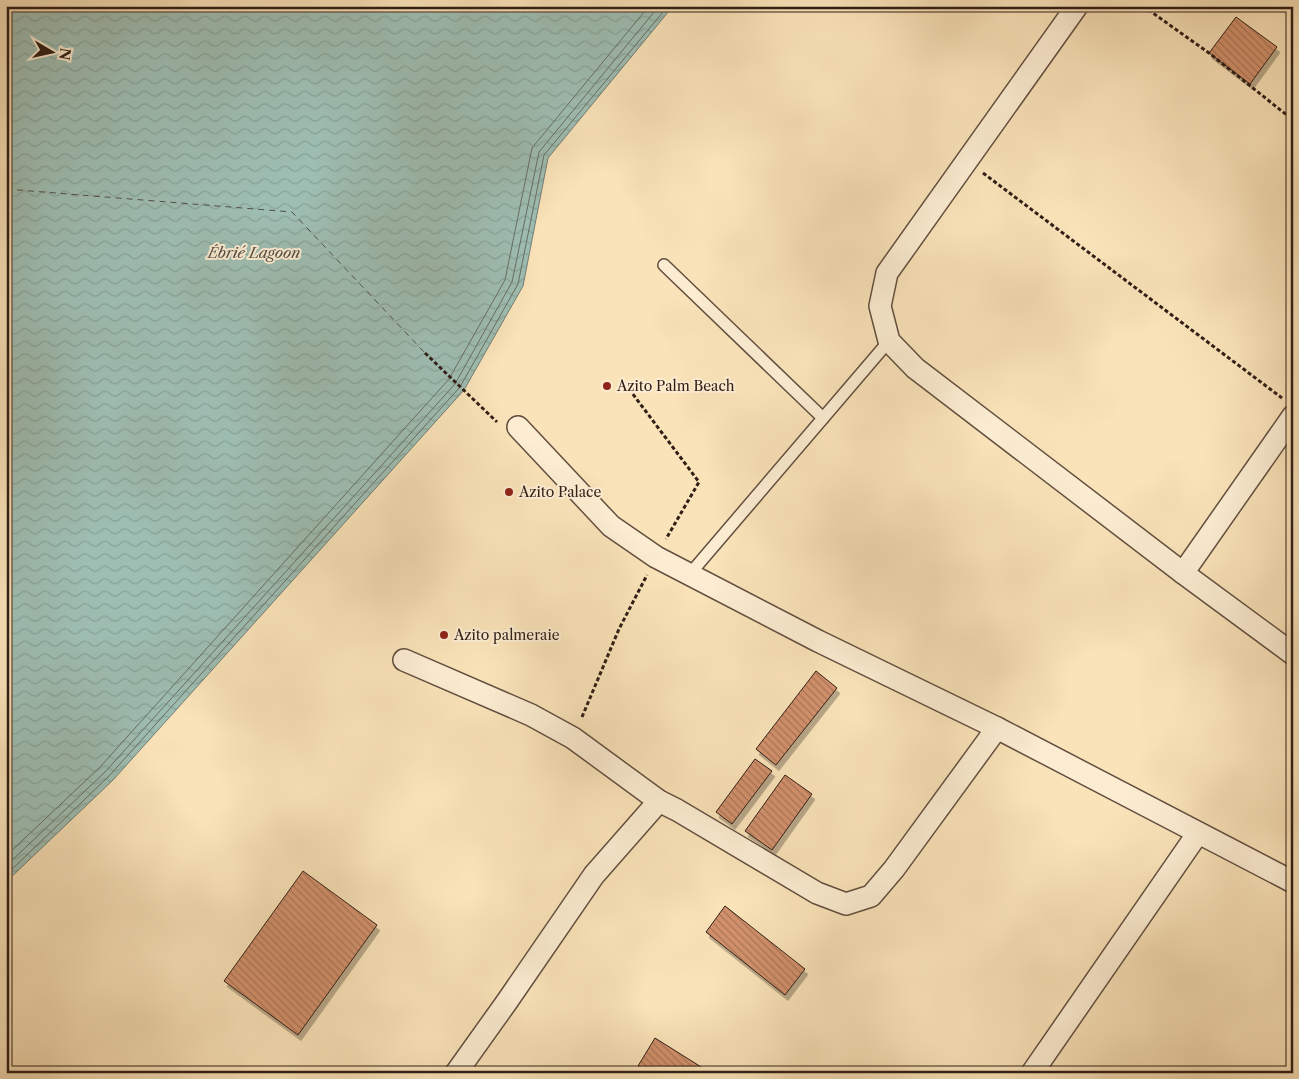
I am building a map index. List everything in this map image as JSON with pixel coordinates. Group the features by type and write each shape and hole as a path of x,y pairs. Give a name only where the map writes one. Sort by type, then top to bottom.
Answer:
{"street":[{"path":"1077,6 887,273 880,306 889,341 915,368 1183,573 1293,654"},
{"path":"1183,573 1289,408"},
{"path":"511,428 611,526 656,557 818,641 997,728 1293,882"},
{"path":"404,660 532,715 573,738 659,801 817,893 846,904 871,896 894,869 997,728"},
{"path":"456,1073 594,875 659,801"},
{"path":"1032,1073 1198,833"}],"lane":[{"path":"664,265 823,418"},
{"path":"689,575 889,341"}],"path":[{"path":"1143,6 1209,54 1293,120"},
{"path":"968,161 1289,408"},
{"path":"425,353 511,428"},
{"path":"573,738 619,629 656,557 699,482 630,389"}],"water":[{"name":"Ébrié Lagoon","path":"6,6 681,6 669,11 548,158 523,286 464,390 113,780 6,882"}],"building":[{"path":"1236,17 1277,47 1250,84 1209,53"},
{"path":"816,671 837,688 776,765 756,749"},
{"path":"755,759 772,771 732,824 716,812"},
{"path":"785,775 812,794 772,850 745,831"},
{"path":"303,871 377,925 298,1035 224,981"},
{"path":"725,906 805,969 785,995 706,932"},
{"path":"655,1038 706,1070 704,1073 649,1073 638,1066"}],"ferry route":[{"path":"6,189 292,212 425,353"}],"place":[{"name":"Azito Palm Beach","path":"607,386"},
{"name":"Azito Palace","path":"509,492"},
{"name":"Azito palmeraie","path":"444,635"}]}
